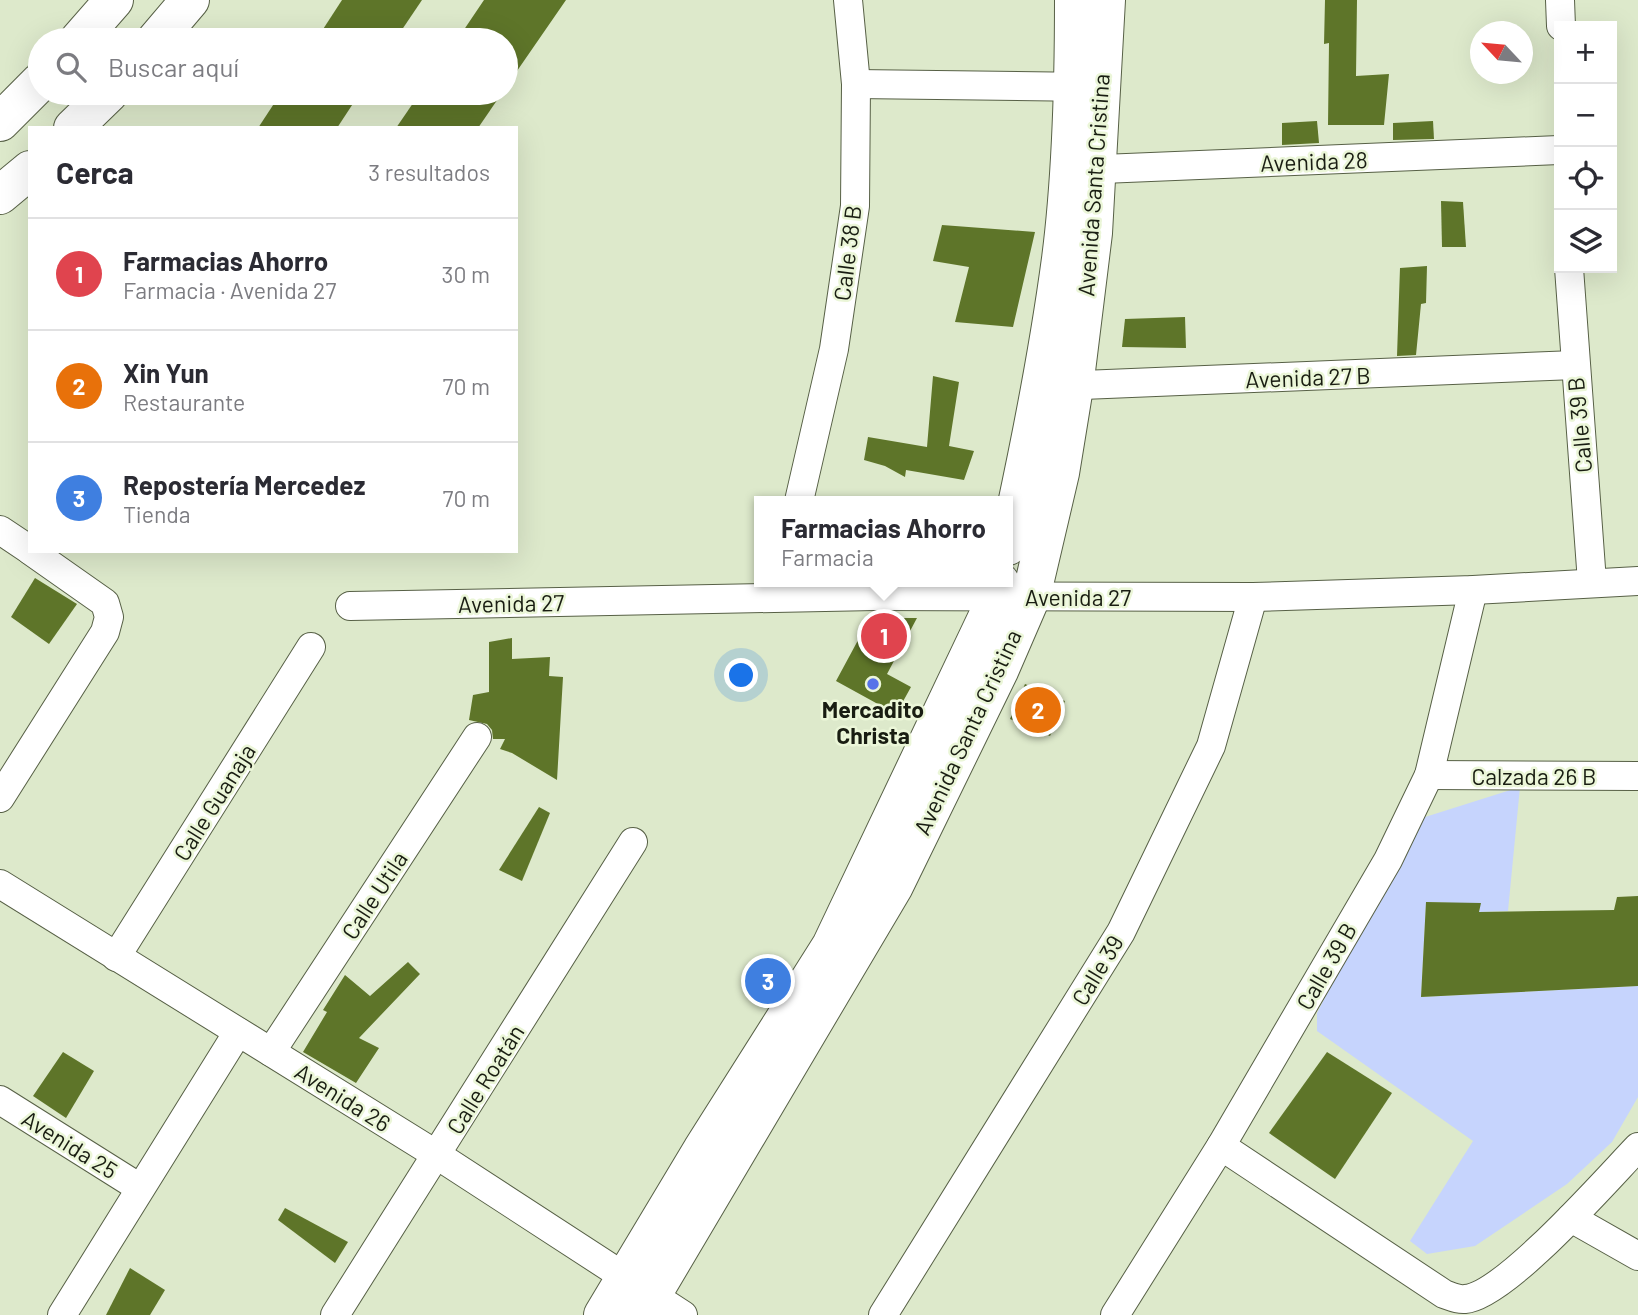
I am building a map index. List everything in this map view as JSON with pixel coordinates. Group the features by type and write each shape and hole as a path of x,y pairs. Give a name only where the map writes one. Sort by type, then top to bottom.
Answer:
{"main road":[{"path":"90,28 114,0"},
{"path":"166,28 190,0"},
{"name":"Avenida Santa Cristina","path":"1074,0 1088,87"},
{"name":"Avenida Santa Cristina","path":"1013,583 1060,473 1058,386 1061,257 1082,170 1088,87 1106,0"},
{"path":"0,122 28,94"},
{"path":"75,126 97,105"},
{"path":"0,195 28,172"},
{"name":"Avenida Santa Cristina","path":"1013,524 1032,438 1058,386"},
{"name":"Avenida Santa Cristina","path":"603,1315 650,1301 702,1150 831,946 1009,592"}],"street":[{"name":"Calle 38 B","path":"800,496 834,349 855,206 856,84 848,0"},
{"path":"1560,0 1561,21"},
{"path":"856,84 1088,87"},
{"name":"Avenida 28","path":"1082,170 1554,150"},
{"name":"Calle 39 B","path":"1569,273 1592,582"},
{"name":"Avenida 27 B","path":"1058,386 1574,365"},
{"path":"0,530 28,550"},
{"path":"0,798 105,632 109,617 105,603 33,553"},
{"name":"Avenida 27","path":"351,606 778,590 875,596 1009,592 1253,597 1473,590 1638,581"},
{"name":"Calle 39 B","path":"1115,1315 1221,1146 1388,860 1429,775 1473,590"},
{"name":"Calle 39","path":"883,1315 1121,932 1212,746 1253,597"},
{"name":"Calle Guanaja","path":"116,957 311,647"},
{"name":"Calle Utila","path":"271,1052 477,737"},
{"name":"Calzada 26 B","path":"1429,775 1638,776"},
{"name":"Calle Roatán","path":"335,1315 633,842"},
{"name":"Avenida 26","path":"0,884 437,1155 650,1301"},
{"path":"62,1315 238,1032"},
{"name":"Avenida 25","path":"0,1100 140,1188"},
{"path":"1221,1146 1444,1294 1462,1300 1479,1296 1513,1273 1571,1219 1638,1147"},
{"path":"1571,1219 1638,1256"}],"shaded area":[{"path":"1520,787 1508,911 1479,912 1480,904 1426,902 1421,997 1638,986 1638,1097 1612,1142 1567,1184 1475,1246 1427,1254 1410,1241 1473,1141 1317,1031 1317,1013 1422,818"}],"building":[{"path":"342,0 422,0 403,28 324,28"},
{"path":"484,0 566,0 518,70 518,28 465,28"},
{"path":"1325,0 1357,0 1356,76 1389,74 1384,125 1328,125 1329,43 1324,44"},
{"path":"273,105 352,105 338,126 259,126"},
{"path":"412,105 494,105 479,126 397,126"},
{"path":"1317,121 1319,143 1282,145 1282,123"},
{"path":"1433,121 1434,139 1393,140 1393,123"},
{"path":"1441,201 1463,202 1466,247 1442,247"},
{"path":"942,225 1035,232 1013,327 955,322 969,267 933,261"},
{"path":"1427,266 1426,303 1421,304 1416,355 1397,356 1400,268"},
{"path":"1185,317 1186,348 1122,347 1125,319"},
{"path":"933,376 959,382 949,446 974,451 964,480 906,470 905,477 885,466 864,460 868,437 927,447"},
{"path":"35,578 77,604 49,644 11,617"},
{"path":"870,618 917,618 887,674 911,687 896,714 836,681"},
{"path":"512,638 512,659 550,657 549,676 563,677 557,780 512,753 500,749 505,739 493,739 492,730 487,724 469,720 473,695 489,692 489,642"},
{"path":"1025,684 1065,701 1050,736 1010,719"},
{"path":"539,807 550,813 522,881 499,870"},
{"path":"1638,896 1638,986 1421,997 1426,902 1481,903 1479,912 1614,910 1617,897"},
{"path":"408,962 420,974 359,1038 379,1048 356,1083 303,1052 327,1012 323,1010 345,975 370,996"},
{"path":"762,965 784,979 773,997 750,984"},
{"path":"63,1052 94,1071 66,1118 33,1096"},
{"path":"1327,1052 1392,1093 1335,1179 1269,1133"},
{"path":"285,1208 348,1242 335,1263 278,1220"},
{"path":"130,1268 165,1290 150,1315 106,1315"}],"place":[{"name":"Farmacias Ahorro","path":"884,636"},
{"name":"Mercadito Christa","path":"873,684"},
{"name":"Xin Yun","path":"1038,710"},
{"name":"Repostería Mercedez","path":"768,981"}]}
